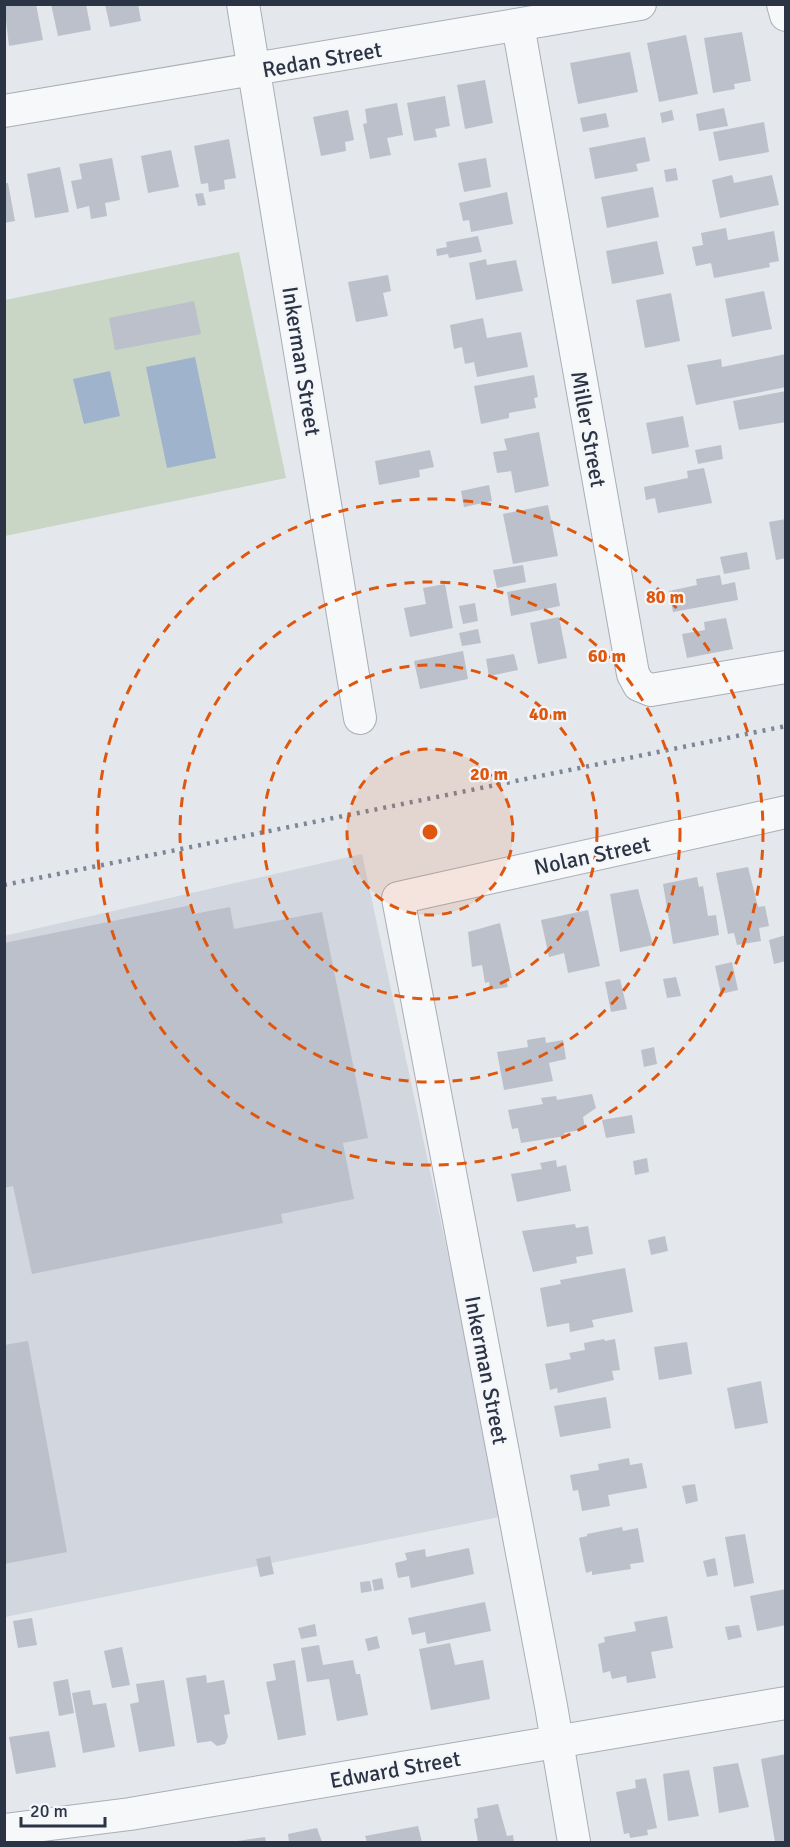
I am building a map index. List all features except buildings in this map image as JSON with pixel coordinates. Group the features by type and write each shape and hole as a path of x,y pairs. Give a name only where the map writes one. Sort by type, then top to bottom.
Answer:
{"street":[{"name":"Inkerman Street","path":"243,4 360,718"},
{"name":"Redan Street","path":"4,111 255,70 504,19 640,4"},
{"path":"783,4 786,15"},
{"name":"Miller Street","path":"504,19 633,674 639,684 651,690 786,667"},
{"name":"Nolan Street","path":"398,898 786,812"},
{"name":"Inkerman Street","path":"398,898 558,1742 574,1842"},
{"name":"Edward Street","path":"4,1830 130,1814 786,1702"}],"shaded area":[{"path":"362,854 504,1516 5,1617 4,936"}],"green space":[{"path":"239,252 286,478 5,536 5,300"}],"water":[{"path":"195,357 216,458 167,468 146,367"},
{"path":"110,371 120,416 84,424 73,379"}],"railway":[{"path":"4,885 786,726"}]}
